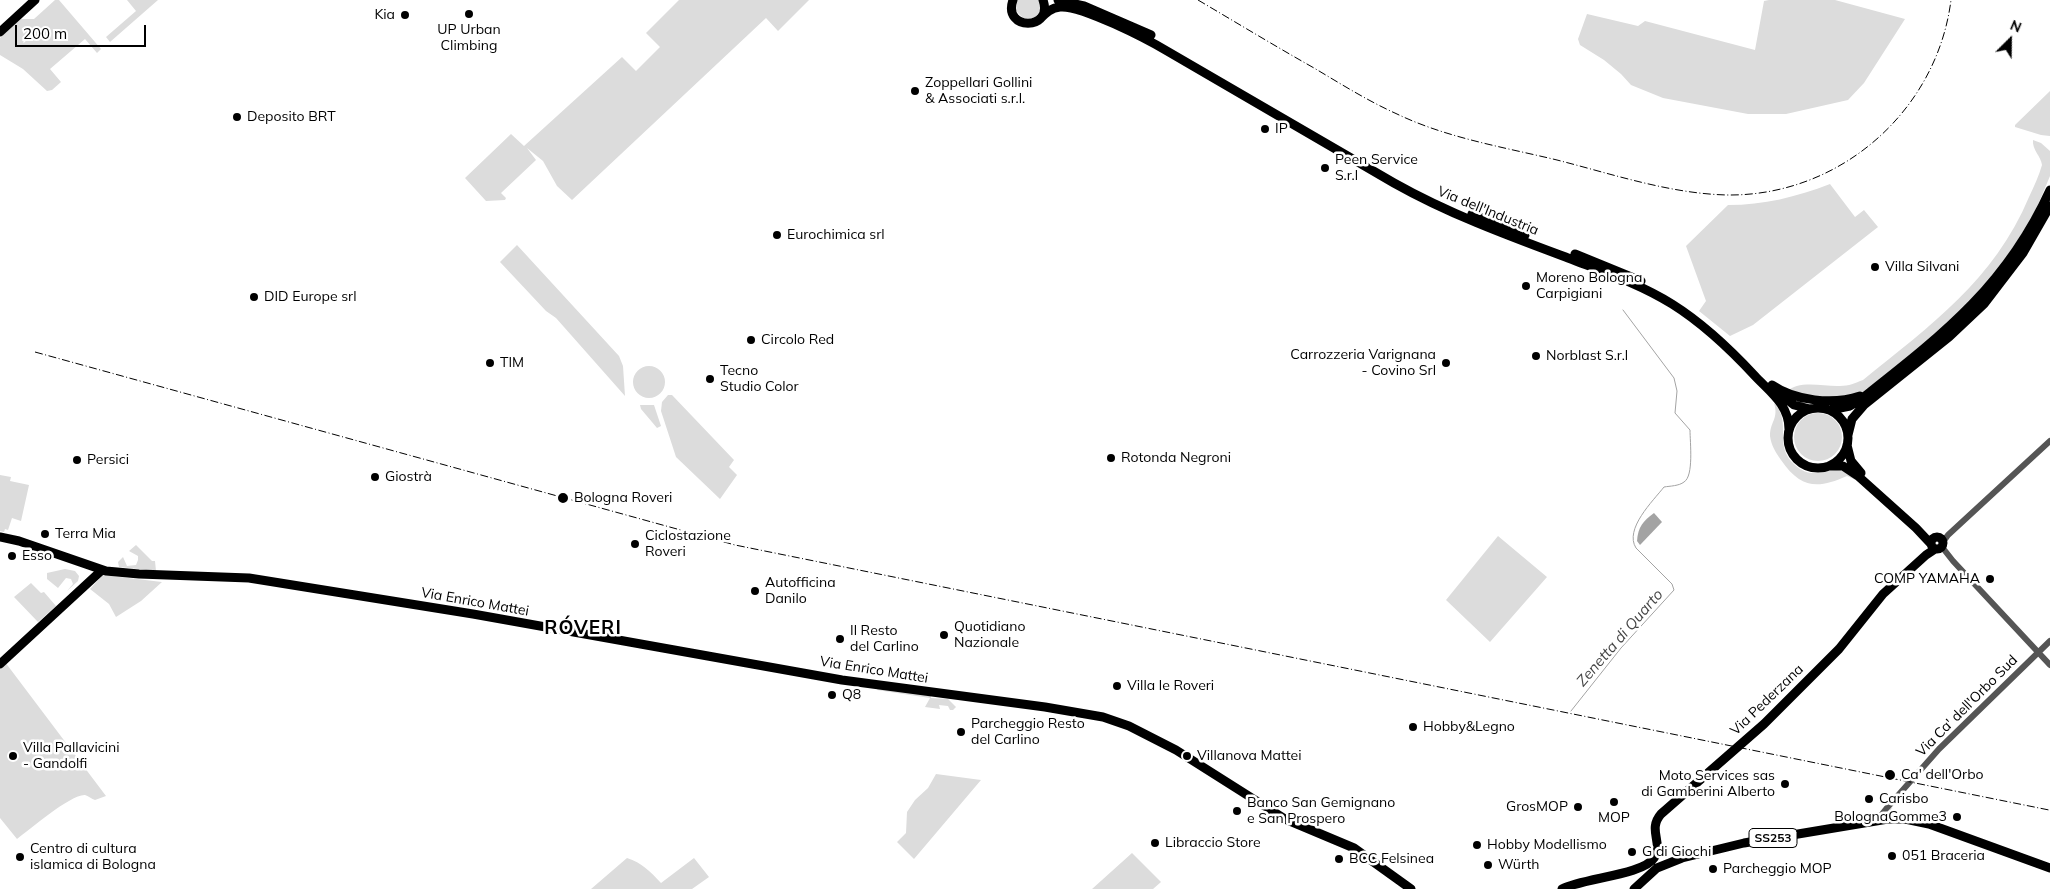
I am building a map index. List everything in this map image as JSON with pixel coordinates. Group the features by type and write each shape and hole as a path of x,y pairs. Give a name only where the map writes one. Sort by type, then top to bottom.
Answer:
{"main road":[{"path":"0,32 35,0"},
{"path":"1011,2 1013,16 1020,22 1033,24 1040,19 1044,11 1043,0"},
{"name":"Via dell'Industria","path":"1058,0 1092,9 1152,36 1427,194 1477,216 1621,272 1663,292 1692,310 1720,332 1790,403 1810,409"},
{"name":"Via dell'Industria","path":"1040,19 1050,10 1063,7 1132,32 1429,202 1482,225 1620,278 1661,298 1702,325 1739,359 1782,405 1788,416 1789,429"},
{"path":"1830,410 1850,406 1867,394 1934,341 1981,297 2015,253 2034,222 2050,190"},
{"path":"1829,466 1841,458 1847,445 1852,419 1864,404 1949,337 1984,304 2023,253 2050,206"},
{"path":"1772,384 1787,394 1800,399 1842,400 1867,394"},
{"path":"1848,435 1844,423 1830,410 1824,408 1810,409 1797,416 1789,429 1788,444 1795,457 1807,466 1814,468 1843,466 1858,476 1916,528 1938,543"},
{"path":"1847,445 1851,461 1856,468 1938,543"},
{"name":"Via Enrico Mattei","path":"4,538 102,570 139,574 249,578 464,613 847,681 1045,707 1103,717 1129,726 1176,750 1285,819 1354,848 1411,889"},
{"name":"Via Pederzana","path":"1562,889 1645,866 1656,856 1657,845 1654,824 1661,814 1770,718 1839,649 1879,598 1938,543"},
{"path":"0,664 102,570"},
{"name":"SS253","path":"1634,889 1658,868 1682,858 1744,843 1887,817 1929,824 2050,868"}],"street":[{"path":"2050,441 1938,543 2050,665"},
{"name":"Via Ca' dell'Orbo Sud","path":"1887,817 1882,814 1939,749 2050,641"},
{"path":"1887,817 1894,802"}],"shaded area":[{"path":"55,0 59,0 101,49 97,53 85,39 50,69 61,82 52,90 47,91 23,69 0,55 0,38 21,19 34,19"},
{"path":"127,0 158,0 110,42 106,37 136,11"},
{"path":"679,0 809,0 778,31 766,18 572,200 557,186 543,161 527,148 536,160 501,193 506,198 505,200 486,201 465,178 511,134 524,146 622,57 636,71 660,47 646,33"},
{"path":"1017,0 1039,0 1040,11 1033,18 1025,20 1016,11"},
{"path":"1835,0 1905,19 1864,83 1848,100 1786,114 1748,114 1663,98 1631,85 1604,60 1580,45 1578,39 1587,14 1638,26 1645,21 1755,50 1764,1"},
{"path":"2050,91 2050,136 2015,127 2015,125"},
{"path":"2033,140 2041,143 2050,151 2050,176 2032,219 1993,277 1941,330 1864,392 1846,397 1825,398 1787,392 1798,386 1812,384 1843,386 1863,380 1913,340 1958,299 1998,253 2015,226 2029,197 2042,165"},
{"path":"1830,184 1855,217 1864,210 1878,227 1753,325 1730,336 1699,311 1706,301 1686,246 1728,205 1754,204 1780,199"},
{"path":"517,245 619,356 623,366 625,396 556,318 546,311 500,262"},
{"path":"649,366 655,367 660,371 664,376 664,388 660,393 655,397 649,398 643,397 638,393 634,388 633,382 634,376 638,371 643,367"},
{"path":"668,395 672,395 734,460 729,467 737,475 720,499 676,457 661,411 662,402"},
{"path":"1774,403 1782,418 1785,450 1795,465 1802,470 1814,473 1831,470 1843,471 1856,480 1847,476 1827,483 1811,484 1796,477 1788,470 1771,443 1770,431 1775,417"},
{"path":"640,405 654,405 661,426 657,428 641,409"},
{"path":"1813,413 1823,413 1832,417 1838,423 1841,428 1841,446 1832,457 1823,461 1813,461 1804,457 1798,451 1794,442 1794,432 1798,423 1804,417"},
{"path":"0,475 11,477 10,481 29,485 21,521 12,518 8,530 5,529 4,532 0,531"},
{"path":"1654,513 1662,522 1640,545 1637,541 1640,528"},
{"path":"1498,536 1547,577 1490,642 1446,600"},
{"path":"136,545 152,561 155,561 156,571 119,567 118,562 123,557 127,566 136,565 138,556 129,551"},
{"path":"65,569 75,571 79,576 78,581 67,591 73,584 71,579 66,578 58,588 47,579 47,573"},
{"path":"103,575 162,582 141,601 116,617 109,604 90,589"},
{"path":"31,583 41,593 44,592 56,606 38,622 14,597"},
{"path":"5,662 106,796 95,800 85,795 70,800 17,839 0,818 0,666"},
{"path":"878,688 931,696 931,698 948,699 956,707 950,710 948,706 939,705 940,709 925,707 930,698 877,690"},
{"path":"936,774 981,780 914,859 897,842 906,833 907,812 915,800 928,788"},
{"path":"1132,853 1161,882 1153,889 1092,889"},
{"path":"627,858 646,868 661,883 694,858 709,877 692,889 591,889"}],"waterway":[{"name":"Zenetta di Quarto","path":"1571,711 1621,648 1674,590 1672,584 1636,548 1633,540 1634,532 1641,516 1664,487 1677,485 1687,479 1691,450 1690,430 1675,413 1677,391 1674,378 1623,310"}],"railway":[{"path":"1198,0 1365,98 1416,122 1455,136 1663,187 1707,194 1728,195 1769,191 1808,181 1844,163 1876,140 1904,111 1926,77 1942,40 1951,0"},
{"path":"35,352 735,545 2049,810"}],"place":[{"name":"UP Urban Climbing","path":"469,14"},
{"name":"Kia","path":"405,15"},
{"name":"Zoppellari Gollini & Associati s.r.l.","path":"915,91"},
{"name":"Deposito BRT","path":"237,117"},
{"name":"IP","path":"1265,129"},
{"name":"Peen Service S.r.l","path":"1325,168"},
{"name":"Eurochimica srl","path":"777,235"},
{"name":"Villa Silvani","path":"1875,267"},
{"name":"Moreno Bologna Carpigiani","path":"1526,286"},
{"name":"DID Europe srl","path":"254,297"},
{"name":"Circolo Red","path":"751,340"},
{"name":"Norblast S.r.l","path":"1536,356"},
{"name":"TIM","path":"490,363"},
{"name":"Carrozzeria Varignana - Covino Srl","path":"1446,363"},
{"name":"Tecno Studio Color","path":"710,379"},
{"name":"Rotonda Negroni","path":"1111,458"},
{"name":"Persici","path":"77,460"},
{"name":"Giostrà","path":"375,477"},
{"name":"Bologna Roveri","path":"563,498"},
{"name":"Terra Mia","path":"45,534"},
{"name":"Ciclostazione Roveri","path":"635,544"},
{"name":"Esso","path":"12,556"},
{"name":"COMP YAMAHA","path":"1990,579"},
{"name":"Autofficina Danilo","path":"755,591"},
{"name":"Quotidiano Nazionale","path":"944,635"},
{"name":"Il Resto del Carlino","path":"840,639"},
{"name":"Villa le Roveri","path":"1117,686"},
{"name":"Q8","path":"832,695"},
{"name":"Hobby&Legno","path":"1413,727"},
{"name":"Parcheggio Resto del Carlino","path":"961,732"},
{"name":"Villa Pallavicini - Gandolfi","path":"13,756"},
{"name":"Villanova Mattei","path":"1187,756"},
{"name":"Ca' dell'Orbo","path":"1890,775"},
{"name":"Moto Services sas di Gamberini Alberto","path":"1785,784"},
{"name":"Carisbo","path":"1869,799"},
{"name":"MOP","path":"1614,802"},
{"name":"GrosMOP","path":"1578,807"},
{"name":"Banco San Gemignano e San Prospero","path":"1237,811"},
{"name":"BolognaGomme3","path":"1957,817"},
{"name":"Libraccio Store","path":"1155,843"},
{"name":"Hobby Modellismo","path":"1477,845"},
{"name":"G di Giochi","path":"1632,852"},
{"name":"051 Braceria","path":"1892,856"},
{"name":"Centro di cultura islamica di Bologna","path":"20,857"},
{"name":"BCC Felsinea","path":"1339,859"},
{"name":"Würth","path":"1488,865"},
{"name":"Parcheggio MOP","path":"1713,869"}],"district":[{"name":"RÓVERI","path":"583,628"}]}
